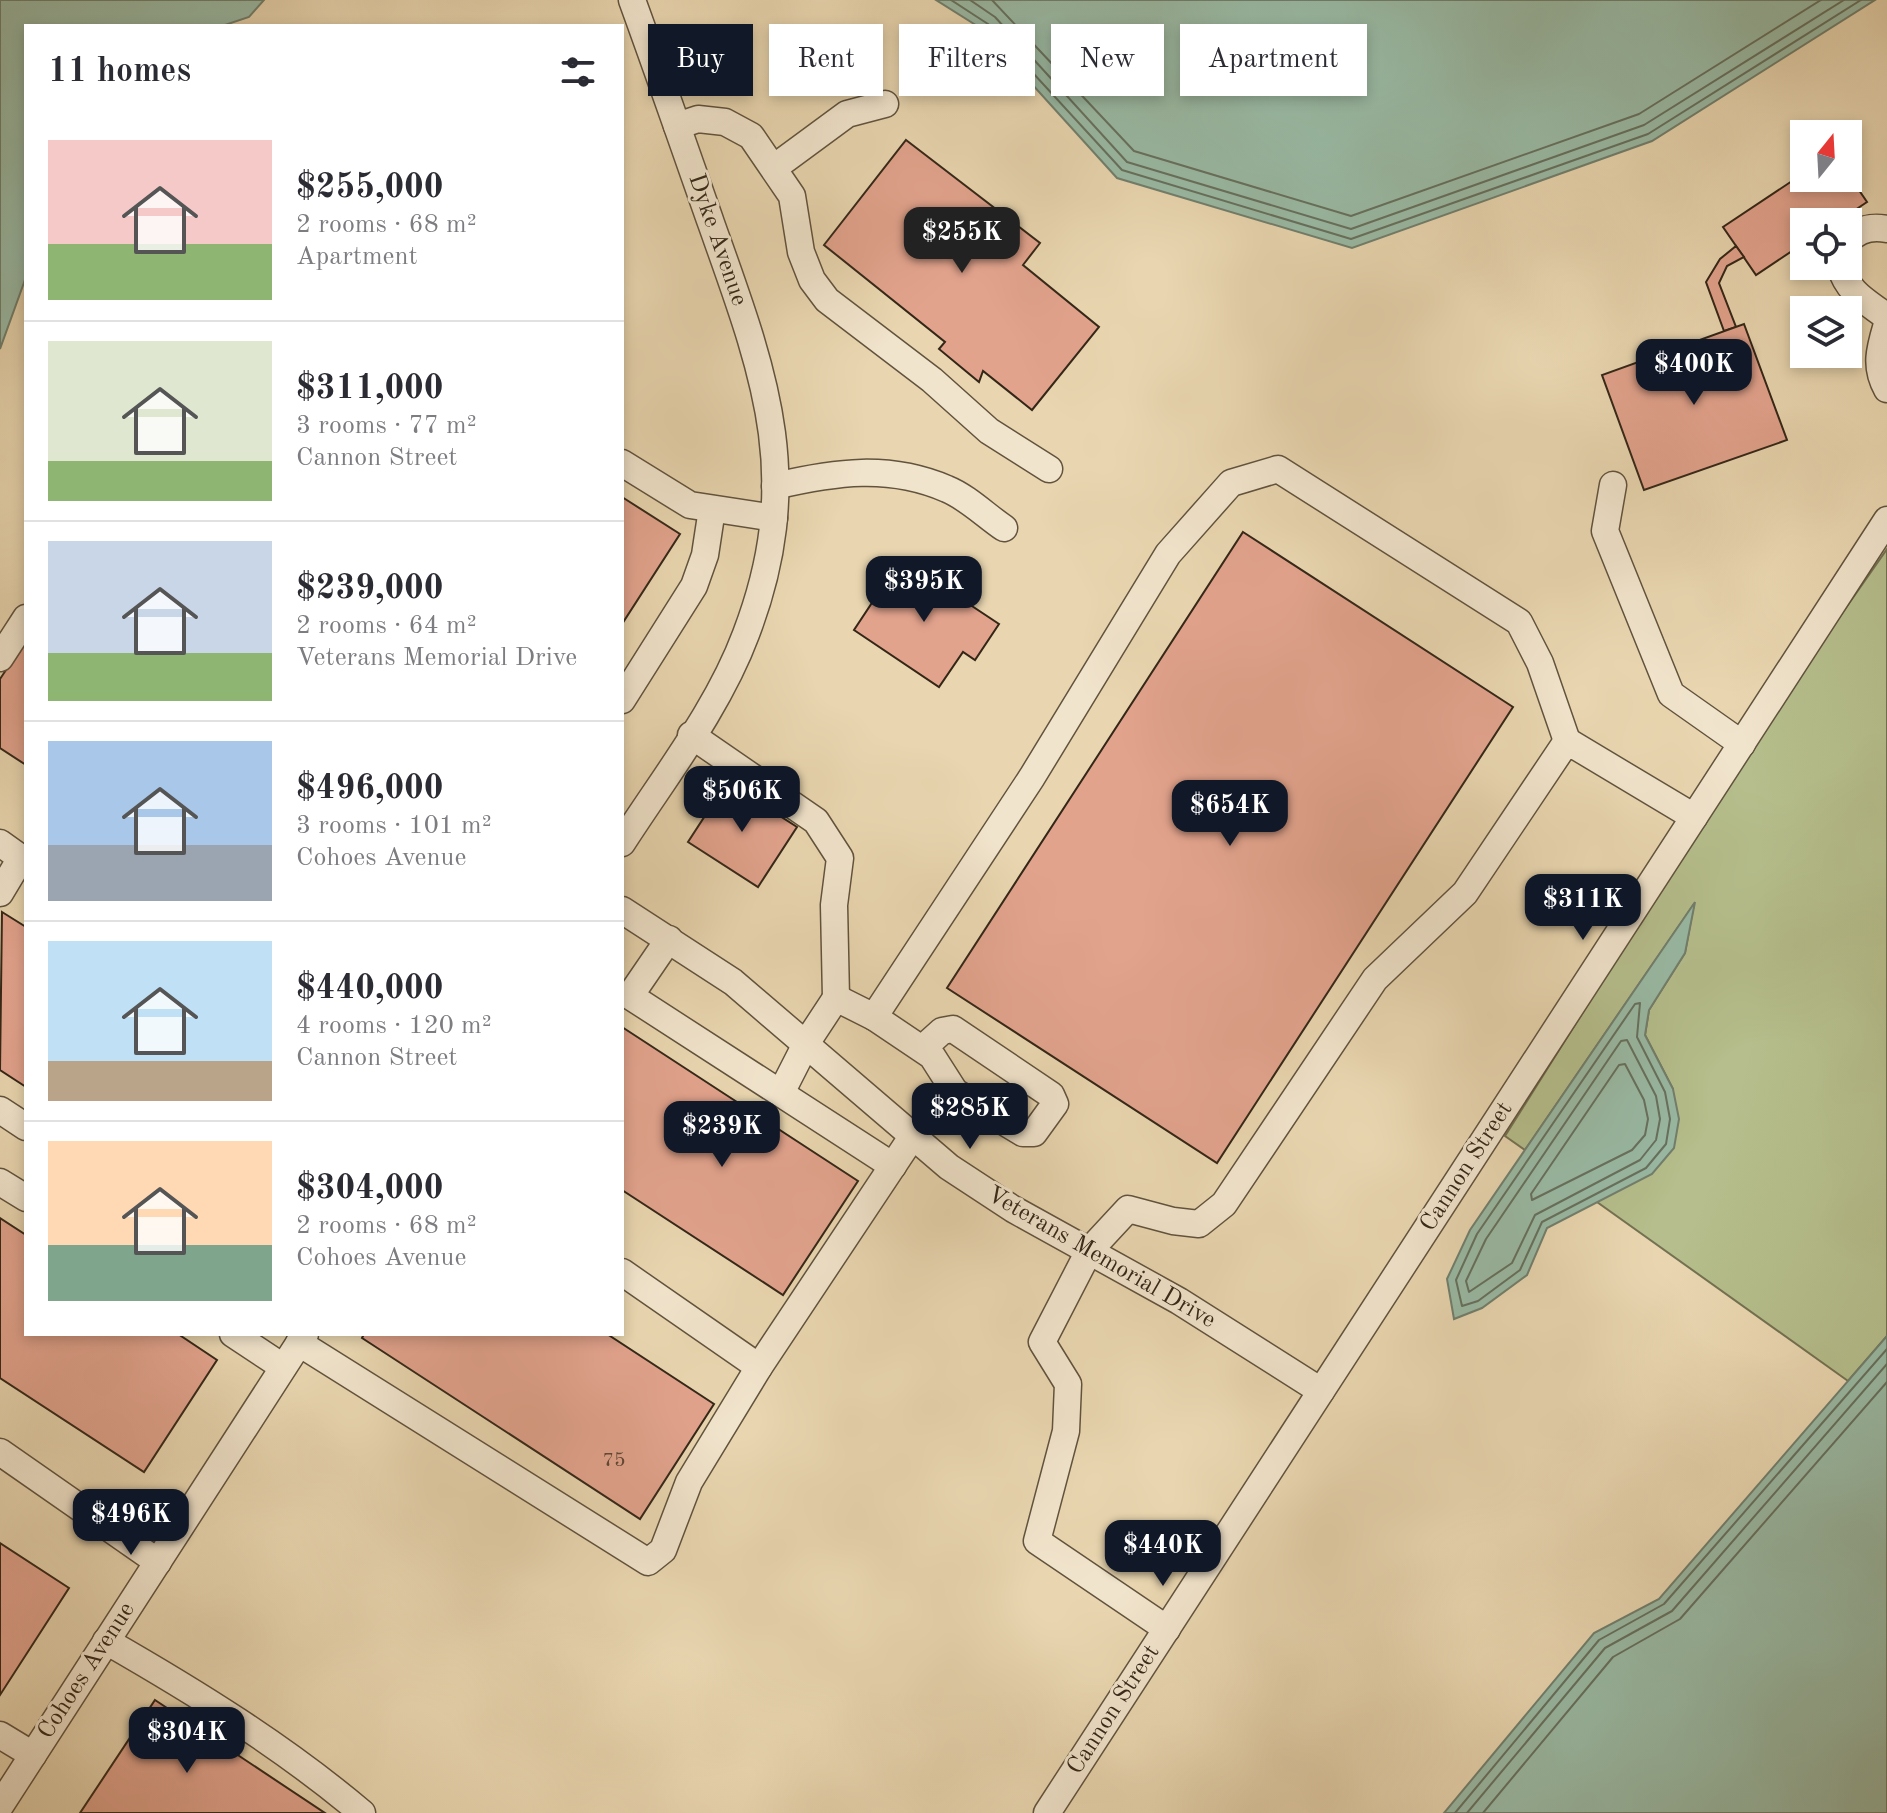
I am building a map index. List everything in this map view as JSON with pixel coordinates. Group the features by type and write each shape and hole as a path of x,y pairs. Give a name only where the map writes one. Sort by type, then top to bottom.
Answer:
{"street":[{"name":"Dyke Avenue","path":"632,0 764,380 772,417 775,486"},
{"path":"775,167 847,114 885,104"},
{"path":"677,126 698,119 725,122 751,136 792,196 801,252 812,280 827,300 932,380 989,431 1049,469"},
{"path":"1862,233 1873,226 1887,229"},
{"path":"1844,280 1857,297 1887,317"},
{"path":"1887,324 1878,355 1880,376 1887,389"},
{"path":"624,464 690,505 774,518"},
{"path":"874,1017 1032,777 1168,554 1231,483 1278,469 1519,622 1540,663 1567,741 1694,817"},
{"path":"624,836 632,807 691,735 729,674 745,637 759,596 774,518 775,486 827,474 890,473 949,489 1004,528"},
{"path":"1613,485 1605,531 1671,694 1742,744"},
{"path":"624,697 694,586 705,555 712,509"},
{"name":"Cannon Street","path":"1047,1813 1887,520"},
{"path":"0,658 24,621"},
{"path":"691,735 816,821 840,858 834,905 836,998 807,1042 781,1093"},
{"path":"1167,1629 1037,1541 1066,1431 1068,1384 1042,1342 1089,1251 1128,1209 1173,1221 1199,1224 1224,1204 1375,979 1465,893 1567,741"},
{"path":"0,893 16,854"},
{"name":"Veterans Memorial Drive","path":"624,911 733,982 807,1042 912,1137 979,1188 1179,1301 1321,1391"},
{"path":"669,939 630,996 893,1166"},
{"path":"836,998 874,1017 922,1049 943,1068 947,1084 955,1092 1023,1133 1034,1133 1055,1104 1051,1095 953,1029 942,1031 922,1049"},
{"path":"0,1110 24,1126"},
{"path":"302,1338 648,1562 663,1550 689,1482 759,1367 912,1137"},
{"path":"0,1182 24,1197"},
{"path":"624,1273 759,1367"},
{"path":"236,1336 283,1367"},
{"name":"Cohoes Avenue","path":"0,1806 302,1338"},
{"path":"0,1452 158,1562"},
{"path":"106,1641 168,1676 329,1785 362,1813"},
{"path":"0,1735 33,1755"}],"shaded area":[{"path":"1887,549 1887,1336 1848,1381 1597,1202 1608,1194 1673,1089 1645,1035 1649,1010 1685,953 1694,904 1525,1150 1505,1136 1759,732"}],"water":[{"path":"0,0 264,0 249,17 228,24 24,24 24,283 0,349"},
{"path":"936,0 1875,0 1652,141 1352,248 1117,178 1035,87 1035,24 974,24"},
{"path":"1695,902 1685,953 1649,1010 1645,1035 1673,1089 1679,1119 1674,1148 1652,1174 1547,1228 1527,1275 1482,1308 1454,1319 1447,1279 1470,1230"},
{"path":"1887,1336 1887,1813 1444,1813 1594,1633 1659,1599"}],"building":[{"path":"906,140 1040,243 1023,265 1099,327 1032,410 983,371 979,382 939,349 945,342 824,245"},
{"path":"1790,182 1790,192 1860,192 1867,202 1858,208 1790,208 1790,252 1756,275 1723,227"},
{"path":"1736,246 1744,257 1727,266 1719,283 1736,327 1724,331 1706,282 1720,259"},
{"path":"1744,324 1787,440 1644,490 1602,375"},
{"path":"624,498 680,534 624,621"},
{"path":"1243,532 1513,707 1217,1163 947,988"},
{"path":"901,559 999,624 975,660 963,652 939,687 854,630"},
{"path":"24,643 24,764 0,748 0,679"},
{"path":"727,782 797,827 758,887 688,842"},
{"path":"2,912 24,926 24,1086 0,1070"},
{"path":"624,1028 858,1181 783,1295 624,1191"},
{"path":"0,1218 24,1234 24,1336 181,1336 217,1360 144,1472 0,1378"},
{"path":"610,1336 714,1404 640,1519 362,1338"},
{"path":"0,1543 69,1588 0,1695"},
{"path":"155,1700 325,1813 80,1813"}]}
